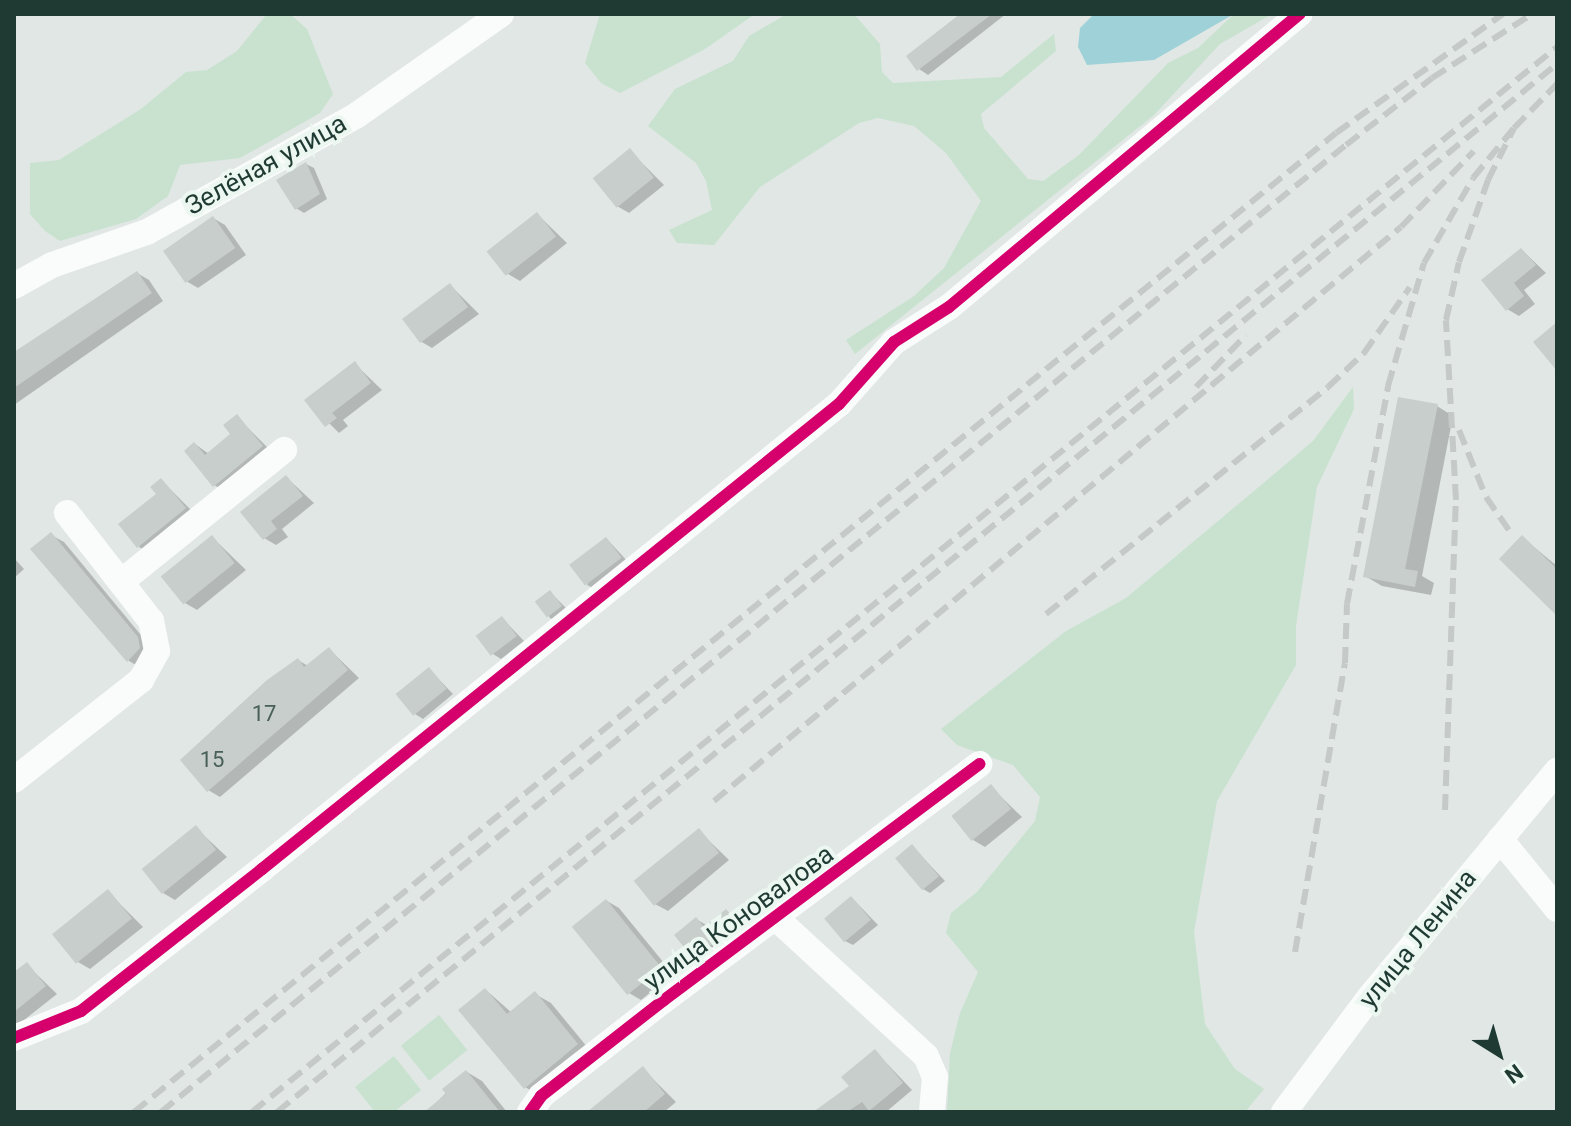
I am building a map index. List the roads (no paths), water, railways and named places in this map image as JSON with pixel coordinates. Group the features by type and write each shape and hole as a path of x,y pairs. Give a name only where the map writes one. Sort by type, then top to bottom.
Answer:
{"street":[{"name":"Зелёная улица","path":"14,286 52,265 147,232 357,115 501,14"},
{"path":"14,1038 81,1011 262,869 839,404 894,342 949,307 1300,14"},
{"path":"121,582 284,450"},
{"path":"14,780 141,680 157,651 151,621 67,513"},
{"name":"улица Коновалова","path":"530,1112 541,1096 664,1000 777,919 979,764"},
{"name":"улица Ленина","path":"1284,1112 1369,998 1557,771"},
{"path":"1500,839 1557,909"},
{"path":"777,919 926,1056 935,1077 932,1112"}],"water":[{"path":"1094,14 1234,14 1154,60 1087,65 1078,47 1080,28"}],"railway":[{"path":"134,1112 1336,133 1503,14"},
{"path":"161,1112 1346,145 1432,78 1532,14"},
{"path":"252,1112 1557,47"},
{"path":"277,1112 1557,64"},
{"path":"1445,810 1456,500 1446,320 1459,262 1488,180 1514,128 1557,84"},
{"path":"1295,952 1345,663 1347,604 1388,386 1424,263 1473,178 1514,128"},
{"path":"714,801 1401,227 1474,151"},
{"path":"1046,614 1328,387 1364,353 1410,287"},
{"path":"1196,387 1246,335"},
{"path":"1459,430 1486,497 1513,536"}]}
